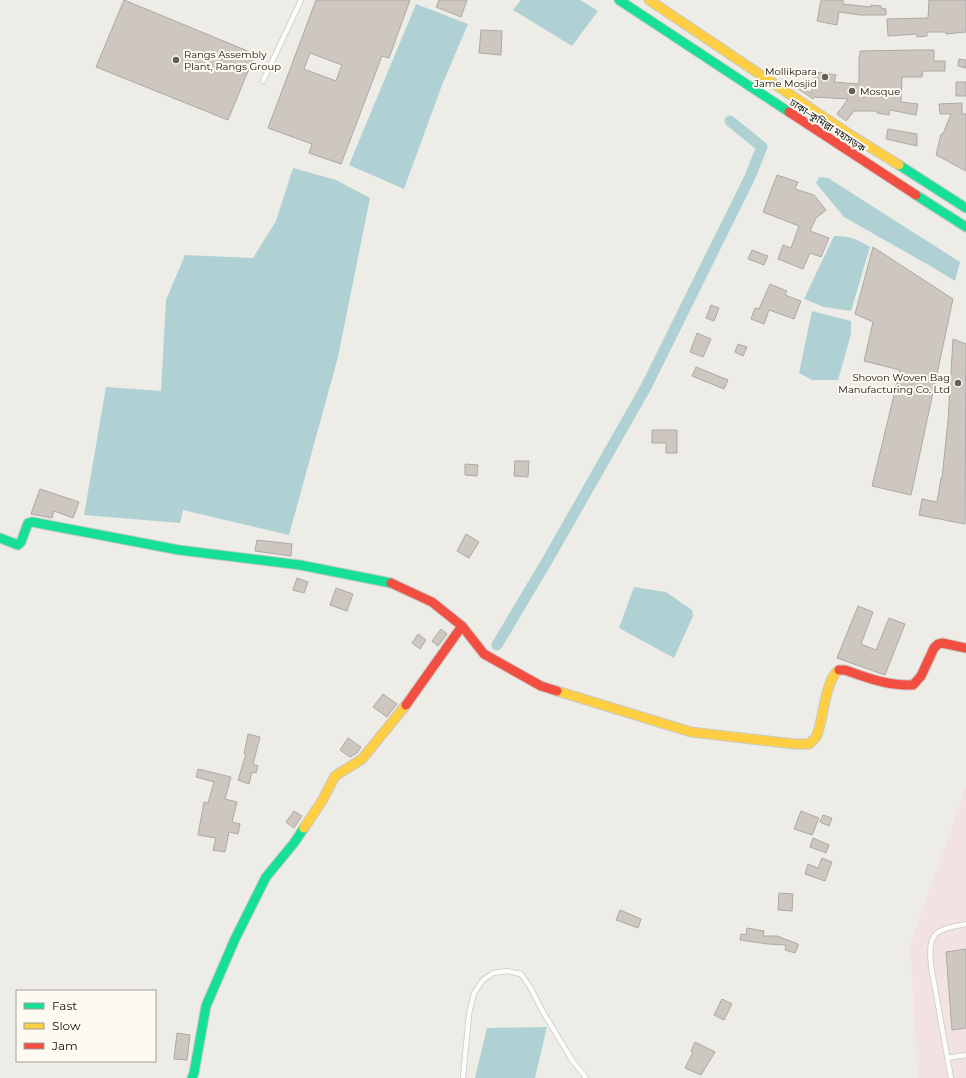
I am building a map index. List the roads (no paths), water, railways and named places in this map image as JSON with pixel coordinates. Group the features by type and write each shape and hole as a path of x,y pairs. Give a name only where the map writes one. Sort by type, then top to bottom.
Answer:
{"main road":[{"name":"ঢাকা–কুমিল্লা মহাসড়ক","path":"619,0 832,141 966,227"},
{"name":"ঢাকা–কুমিল্লা মহাসড়ক","path":"649,0 849,134 966,208"},
{"path":"0,538 18,545 21,542 28,523 32,522 179,550 300,565 394,584 432,602 462,626 484,654 541,686 691,732 794,744 809,744 817,736 830,683 834,673 838,670 845,670 883,682 903,686 913,685 921,676 934,648 938,644 942,643 966,648"},
{"path":"192,1078 206,1006 235,939 266,877 294,843 322,801 335,776 362,759 401,712 462,626"}],"lane":[{"path":"263,81 301,0"},
{"path":"951,1078 931,966 930,949 933,936 943,929 966,924"},
{"path":"462,1078 469,1014 474,993 483,980 493,973 507,971 521,974 572,1060 586,1078"},
{"path":"947,1058 966,1055"}],"water":[{"path":"521,0 580,0 598,11 572,46 513,10"},
{"path":"416,4 468,24 442,85 404,189 349,165"},
{"path":"293,168 336,180 370,198 338,357 289,535 183,510 180,523 84,515 106,387 161,391 166,300 185,255 253,258 276,221"},
{"path":"819,177 828,178 960,262 955,281 844,217 816,183"},
{"path":"834,236 853,238 870,247 851,311 824,307 804,299"},
{"path":"812,311 851,321 851,334 838,380 812,380 799,373"},
{"path":"634,587 666,592 692,610 693,616 674,658 619,628"},
{"path":"547,1027 535,1078 475,1078 487,1028"}],"waterway":[{"path":"497,645 551,554 646,387 749,179 762,147 730,121"}],"place":[{"name":"Rangs Assembly Plant, Rangs Group","path":"176,60"},
{"name":"Mollikpara Jame Mosjid","path":"825,77"},
{"name":"Mosque","path":"852,91"},
{"name":"Shovon Woven Bag Manufacturing Co. Ltd","path":"958,383"}]}
